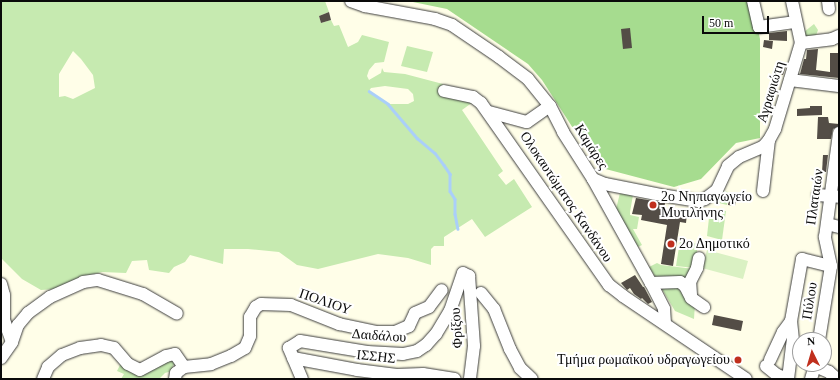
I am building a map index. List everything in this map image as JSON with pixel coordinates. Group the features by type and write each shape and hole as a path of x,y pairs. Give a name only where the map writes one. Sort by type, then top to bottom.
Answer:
{"street":[{"name":"Καμάρες","path":"351,1 365,6 435,19 452,25 499,56 528,79 550,106 563,132 593,179 651,283 664,309 665,323"},
{"path":"753,1 759,26 796,22"},
{"name":"Αγραφιώτη","path":"764,191 769,140 775,129 800,43 792,1"},
{"path":"800,43 832,39 839,36"},
{"path":"790,80 839,86"},
{"name":"Ολοκαυτώματος Κανδάνου","path":"444,91 473,97 481,103 489,112 609,285 623,296 665,323"},
{"path":"489,112 527,122 550,106"},
{"name":"Πλαταιών","path":"831,266 825,243 832,146 839,133"},
{"path":"593,179 605,184 667,196 699,201 705,200 717,190 728,166 739,157 763,147 769,140"},
{"path":"827,224 839,227"},
{"path":"691,298 690,282 697,268 699,258"},
{"path":"791,321 783,332 768,363 777,375 788,379 793,340 791,321 802,259 831,266"},
{"name":"Πύλου","path":"820,332 831,266"},
{"name":"Δαιδάλου","path":"291,353 294,343 300,341 374,353 403,354 417,351 426,345 436,334 450,311 463,273 469,276"},
{"name":"Φρίξου","path":"469,276 474,346 470,379"},
{"path":"1,358 12,342 18,325 28,313 50,297 83,282 98,280 143,294 177,314"},
{"path":"651,283 680,282 685,286 691,298 704,307"},
{"path":"1,284 4,295 4,320 12,342"},
{"name":"ΠΟΛΙΟΥ","path":"184,367 211,364 231,356 245,348 250,336 250,317 256,307 261,304 291,306 339,324 378,332 395,332 409,326 415,313 429,307 442,290"},
{"path":"481,293 494,309 520,368 532,379"},
{"path":"665,323 746,379"},
{"path":"42,379 48,367 62,355 80,348 101,345 114,348 128,364 140,370 166,356 175,354 184,367 176,373 175,379"},
{"path":"291,353 302,379"},
{"name":"ΙΣΣΗΣ","path":"291,353 357,370 397,375 423,374 455,379"},
{"path":"827,372 836,377"}],"green space":[{"path":"1,1 325,1 329,12 319,16 321,23 331,20 334,26 339,25 348,47 358,42 362,35 389,42 384,62 375,63 369,70 367,76 369,80 381,73 382,68 384,72 405,74 443,84 440,96 473,102 462,110 503,171 498,175 506,185 514,179 532,207 485,237 472,219 444,237 444,246 434,246 431,249 431,265 408,258 378,254 318,269 297,265 279,252 248,249 224,249 223,264 190,255 185,262 174,267 169,273 149,270 147,260 132,261 126,273 102,272 79,278 55,289 41,290 22,279 1,258","holes":["73,51 93,75 95,88 73,99 65,96 59,97 59,74","385,86 408,89 413,94 414,101 408,104 388,104 369,91 371,88"]},
{"path":"408,1 752,1 760,39 760,138 736,143 701,179 674,187 598,167 542,80 528,64 447,9"},
{"path":"814,24 818,30 815,38 805,38 804,32"},
{"path":"407,46 433,52 427,72 401,66"},
{"path":"722,191 729,192 727,205 719,203"},
{"path":"620,193 633,195 630,215 639,217 637,229 633,229 642,245 638,247 616,209"},
{"path":"710,209 726,211 722,240 707,236"},
{"path":"680,241 698,244 695,268 676,266"},
{"path":"707,250 748,261 743,279 702,268"},
{"path":"657,263 661,265 694,269 687,281 656,278 649,267"},
{"path":"659,284 676,284 695,304 694,319 675,311"},
{"path":"169,358 180,364 173,365 172,371 165,373 159,379 121,379 124,374 117,371 121,363 131,371"}],"building":[{"path":"329,12 331,20 321,23 319,16"},
{"path":"630,28 632,48 623,49 621,29"},
{"path":"787,31 787,41 769,40 769,33"},
{"path":"764,40 773,41 772,49 763,47"},
{"path":"818,49 816,70 830,72 830,53 839,53 839,78 800,74 804,59 806,59 807,50"},
{"path":"776,63 786,66 783,75 773,72"},
{"path":"810,106 822,106 822,115 797,116 797,109 810,108"},
{"path":"818,117 828,117 829,123 839,124 839,126 833,129 831,139 817,139"},
{"path":"823,155 828,155 826,172 822,172"},
{"path":"730,192 737,193 735,206 728,205"},
{"path":"636,198 665,203 664,210 687,214 686,223 680,222 673,266 661,264 667,225 641,220 642,215 632,214"},
{"path":"635,275 644,287 652,302 648,304 642,298 641,299 634,294 630,288 627,290 621,283"},
{"path":"714,315 743,321 741,331 712,325"}],"waterway":[{"path":"369,91 388,104 417,138 435,153 450,174 450,191 455,199 455,214 458,229"}],"place":[{"name":"2ο Νηπιαγωγείο Μυτιλήνης","path":"653,205"},
{"name":"2ο Δημοτικό","path":"671,244"},
{"name":"Τμήμα ρωμαϊκού υδραγωγείου","path":"738,360"}]}
